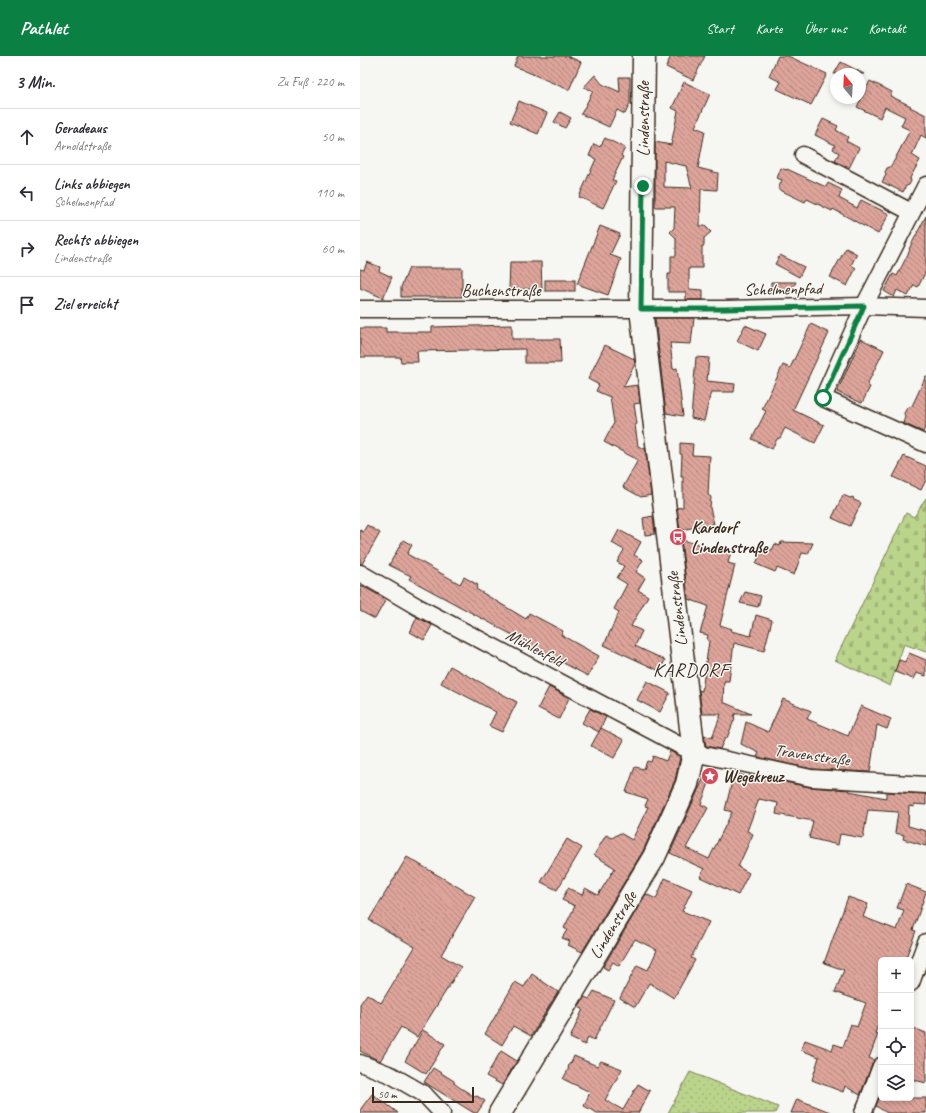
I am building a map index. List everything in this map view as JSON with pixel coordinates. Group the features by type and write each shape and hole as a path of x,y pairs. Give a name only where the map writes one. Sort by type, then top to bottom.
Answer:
{"street":[{"name":"Lindenstraße","path":"500,1113 654,857 687,784 694,753 641,309 644,56"},
{"path":"803,155 912,212"},
{"path":"926,184 864,306 823,398 926,444"},
{"name":"Schelmenpfad","path":"641,309 864,306 926,308"},
{"name":"Buchenstraße","path":"360,309 641,309"},
{"name":"Mühlenfeld","path":"360,573 418,607 694,753"},
{"name":"Travenstraße","path":"694,753 811,778 926,785"},
{"path":"914,975 926,942"},
{"path":"360,1063 391,1075 424,1094 442,1113"},
{"path":"863,1113 878,1074"}],"green space":[{"path":"926,498 926,652 904,644 890,686 835,660 906,513 914,517"},
{"path":"690,1072 778,1107 775,1113 668,1113"}],"building":[{"path":"518,56 567,56 581,62 569,90 514,66"},
{"path":"671,56 705,56 693,80 666,67"},
{"path":"778,56 788,56 827,74 811,105 777,89 781,82 769,76"},
{"path":"841,62 852,68 838,68"},
{"path":"595,75 602,84 620,92 619,77 630,77 630,103 625,114 617,110 609,127 581,114 593,91 584,87"},
{"path":"870,81 892,92 890,96 926,115 926,138 921,135 912,155 920,160 910,178 911,181 909,185 906,186 903,192 882,182 886,175 885,172 887,168 890,167 894,161 910,130 901,126 905,117 885,107 880,118 857,107 858,104 866,104 866,89"},
{"path":"684,82 710,94 695,127 705,131 698,168 718,173 717,190 701,189 700,226 705,226 711,232 704,238 704,246 702,246 702,268 689,268 689,289 703,290 703,300 686,300 686,292 668,292 668,274 671,274 671,256 676,256 676,238 670,232 674,228 675,207 655,207 655,142 671,145 678,111 672,108","holes":["664,161 686,166 692,188 664,187"]},
{"path":"519,101 547,113 538,134 510,122"},
{"path":"560,112 571,118 565,128 554,122"},
{"path":"823,119 838,126 836,130 848,137 846,141 859,148 849,168 835,161 839,153 833,149 835,145 815,135"},
{"path":"605,138 625,148 621,156 623,157 612,180 616,181 603,208 579,197 596,159 589,156 594,144 600,147"},
{"path":"781,168 787,169 826,187 828,183 842,190 839,198 857,208 861,200 889,214 878,234 833,209 832,211 807,199 805,202 778,189 782,180 777,178"},
{"path":"926,216 926,271 918,287 914,285 908,296 897,290 894,297 884,291 893,274 897,276"},
{"path":"600,226 620,234 610,255 621,259 608,295 577,284"},
{"path":"846,248 857,254 851,265 856,268 847,286 830,277"},
{"path":"780,255 804,267 799,277 775,264"},
{"path":"367,262 380,267 379,271 392,277 383,298 360,288 360,269 364,270"},
{"path":"510,262 541,262 542,289 509,289"},
{"path":"409,268 462,268 462,297 401,297 401,287"},
{"path":"545,280 575,280 575,291 545,291"},
{"path":"771,282 796,282 790,293 771,293"},
{"path":"655,318 694,318 691,344 670,343 673,369 677,368 683,416 666,413"},
{"path":"811,324 829,333 793,410 824,425 815,443 785,428 772,449 752,439 766,411 762,409 783,365 790,368"},
{"path":"512,325 512,339 560,339 561,363 525,363 525,349 417,351 418,362 401,362 400,357 360,357 360,328 386,328 386,332 432,332 432,327"},
{"path":"745,325 766,334 758,351 737,341"},
{"path":"861,339 884,350 867,385 870,387 862,403 837,392"},
{"path":"605,345 634,359 635,364 623,387 638,385 640,403 634,404 637,424 635,425 638,446 644,449 645,447 651,495 641,497 623,487 638,460 604,442 614,423 610,397 596,391 599,385 588,379"},
{"path":"696,357 709,358 707,381 735,384 734,392 711,392 704,421 691,418"},
{"path":"926,376 926,426 923,432 903,423 905,417 904,413 907,408 912,406"},
{"path":"680,443 693,444 692,455 710,456 708,495 711,497 710,508 714,524 680,530 677,508 683,507 683,477 681,477 682,454 680,454"},
{"path":"904,456 926,466 926,480 921,490 893,477"},
{"path":"843,495 850,498 853,497 854,500 861,503 850,526 832,518"},
{"path":"653,516 655,534 645,535 643,518"},
{"path":"367,525 380,533 362,564 360,564 360,530 363,532"},
{"path":"619,530 641,542 634,555 643,560 636,572 645,578 638,590 648,596 631,626 642,631 635,646 665,660 660,671 604,645 619,612 614,609 627,584 617,578 624,566 617,562 624,550 612,543"},
{"path":"403,540 412,545 407,554 460,584 464,577 478,585 476,589 526,619 529,613 563,631 561,635 599,656 588,676 535,648 531,649 531,645 409,579 411,576 389,565"},
{"path":"681,540 731,552 728,563 735,565 720,625 732,629 731,631 751,636 756,615 772,620 764,651 734,643 729,681 724,681 723,702 751,714 735,714 735,718 727,738 725,738 720,749 706,746 704,735 712,738 721,714 702,714 699,690 702,691 709,641 707,640 708,635 700,633 708,606 688,599"},
{"path":"781,542 813,543 808,554 802,553 794,575 777,568 775,572 756,564 763,547 772,550 775,544 780,546"},
{"path":"360,585 386,599 375,619 360,611"},
{"path":"745,592 761,596 758,607 740,603"},
{"path":"417,617 432,625 424,640 410,632"},
{"path":"909,653 926,660 926,676 916,673 913,679 895,672 899,660 905,662"},
{"path":"450,666 517,702 502,732 489,726 496,712 441,683"},
{"path":"647,681 670,693 660,712 637,700"},
{"path":"549,687 569,698 559,719 538,708"},
{"path":"783,699 811,711 807,719 848,736 861,706 891,719 887,729 877,725 870,772 812,769 757,757 759,753 741,744 746,722 768,732"},
{"path":"590,709 606,717 599,732 582,723"},
{"path":"601,728 624,740 614,758 591,746"},
{"path":"670,751 680,757 675,780 643,851 582,952 568,945 570,941 562,938 567,930 564,928 575,906 562,900 568,888 582,895 585,888 598,895 615,868 594,855 606,835 612,838 620,833 632,840 648,807 645,806 648,799 626,792 635,767 644,769 647,761 651,762 653,756 666,761"},
{"path":"734,773 809,787 849,790 886,798 886,792 926,794 926,805 914,804 914,807 909,806 908,826 926,831 926,846 903,839 904,835 895,833 898,812 868,810 863,838 840,834 838,845 809,838 813,821 776,814 778,803 759,799 747,831 753,834 738,867 749,873 738,895 700,877 704,869 670,853 705,775 711,778 701,804 708,808 686,848 709,859 732,812 725,810"},
{"path":"567,839 582,848 557,890 541,882"},
{"path":"407,857 475,897 441,955 461,967 417,1037 401,1027 380,1061 360,1051 360,1004 367,994 381,1003 415,947 369,920"},
{"path":"665,878 692,890 682,911 709,922 691,958 695,960 674,998 649,983 635,1007 620,998 637,965 648,970 657,950 635,939 619,966 613,962 608,970 603,967 646,894 656,899"},
{"path":"906,884 926,892 913,930 916,931 906,957 878,957 878,1026 875,1033 878,1034 869,1058 874,1060 860,1095 845,1086 843,1092 812,1080 819,1057 801,1050 805,1040 832,1050 834,1044 843,1047 851,1024 857,1027 866,1003 835,992 844,970 824,963 848,897 868,904 863,917 897,930 904,910 897,908"},
{"path":"532,974 558,992 531,1036 513,1026 502,1045 485,1034 515,982 524,987"},
{"path":"594,991 614,1000 594,1040 588,1037 585,1045 570,1038 583,1009 578,1007 585,997 589,999"},
{"path":"914,1028 926,1033 926,1083 914,1080"},
{"path":"423,1030 445,1044 426,1074 405,1061"},
{"path":"501,1051 517,1061 502,1085 486,1076"},
{"path":"574,1056 597,1066 601,1061 622,1069 605,1100 623,1110 638,1084 650,1091 638,1113 597,1113 584,1106 590,1092 563,1079"},
{"path":"433,1068 454,1081 454,1083 459,1087 475,1097 477,1096 485,1101 477,1113 474,1113 424,1082"},
{"path":"372,1094 398,1113 360,1113 360,1110"},
{"path":"914,1098 926,1098 926,1113 887,1113 876,1106 878,1101 914,1101"},
{"path":"797,1099 830,1112 830,1113 791,1113"}],"place":[{"name":"Kardorf Lindenstraße","path":"678,537"},
{"name":"Wegekreuz","path":"710,776"}],"district":[{"name":"KARDORF","path":"691,670"}],"route":[{"path":"643,186 641,309 864,306 823,398"}]}
